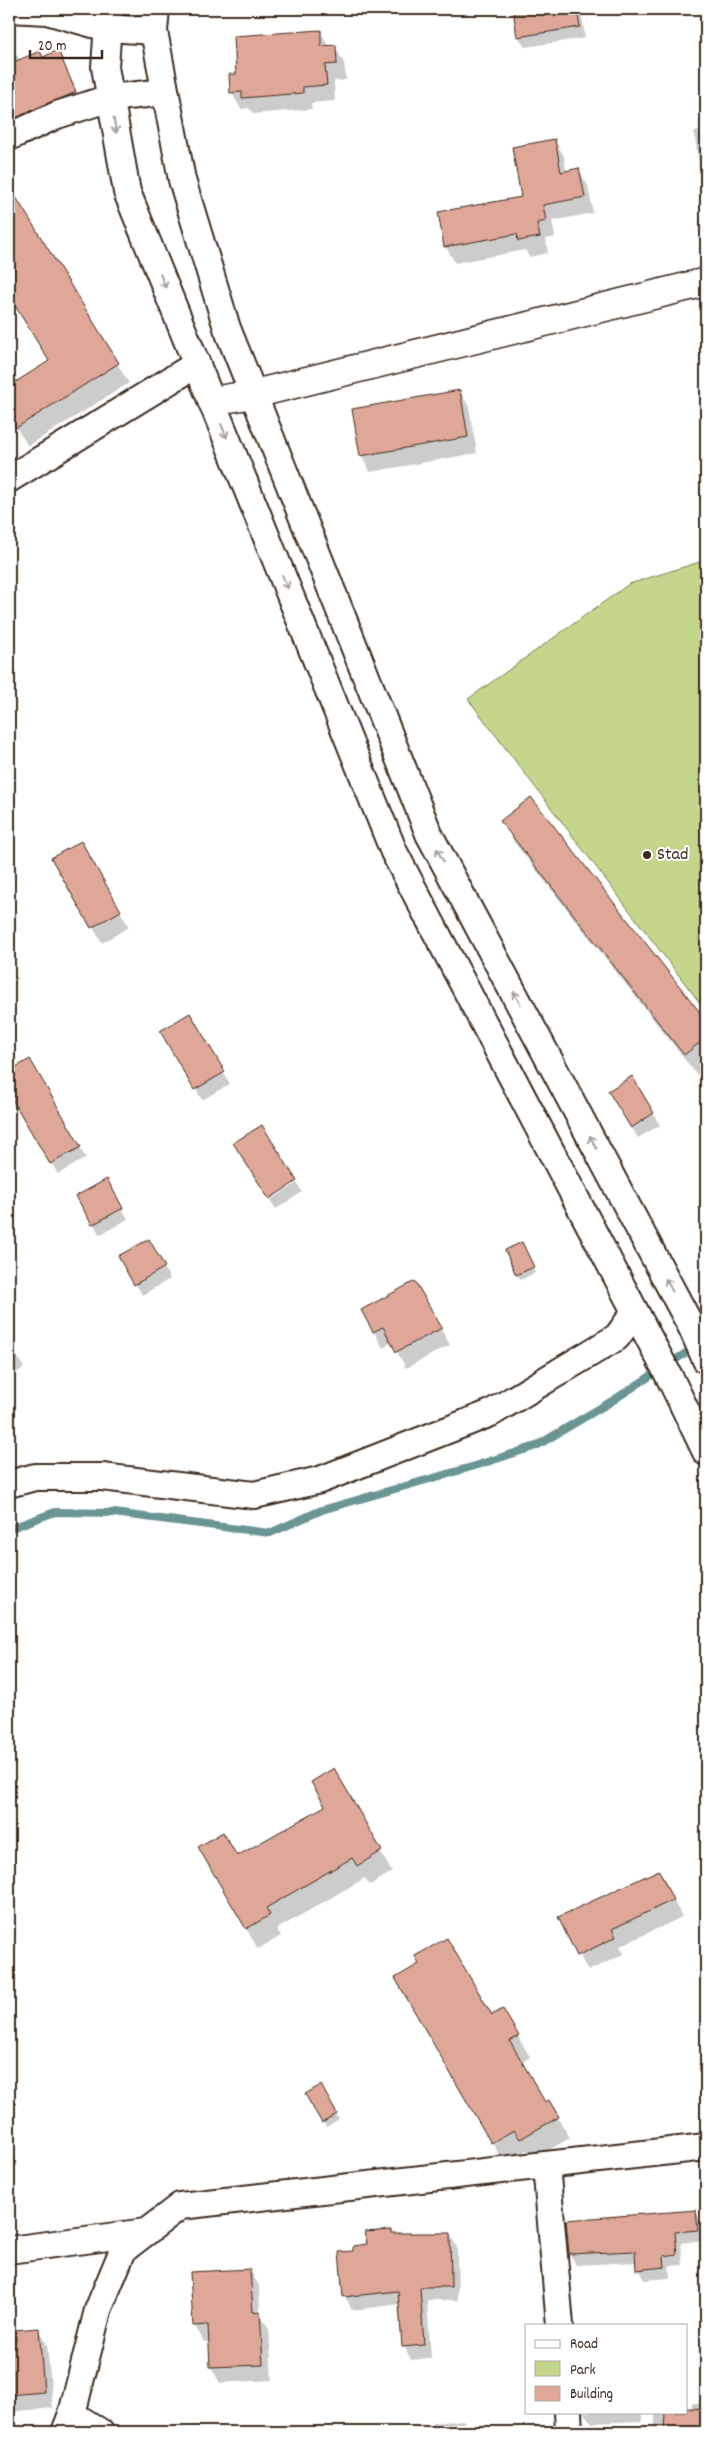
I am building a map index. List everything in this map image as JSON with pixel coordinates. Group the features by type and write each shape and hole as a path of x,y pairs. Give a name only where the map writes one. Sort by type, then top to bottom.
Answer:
{"main road":[{"path":"212,401 254,394 706,282"}],"street":[{"path":"9,9 108,18 155,20 165,92 182,180 227,328 429,834 692,1328 706,1360"},
{"path":"108,18 104,67 127,192 394,852 672,1382 706,1452"},
{"path":"9,137 57,115 110,98 165,92"},
{"path":"9,478 197,364"},
{"path":"9,1484 36,1477 102,1477 254,1495 320,1480 490,1413 617,1336 635,1312"},
{"path":"100,2432 68,2423 98,2310 123,2250 180,2206 706,2147"},
{"path":"546,2165 560,2324"},
{"path":"9,2250 147,2232"},
{"path":"568,2414 570,2432"}],"green space":[{"name":"Stad","path":"706,560 706,1011 468,699 629,584"}],"building":[{"path":"513,9 577,9 580,27 517,37"},
{"path":"321,30 321,46 336,45 337,64 325,65 327,85 303,87 303,93 242,98 242,92 230,93 229,74 236,74 234,36"},
{"path":"58,50 76,92 9,121 9,64 40,51 43,57"},
{"path":"555,139 561,172 579,168 585,197 543,205 546,221 537,223 540,237 518,241 517,234 444,247 438,212 521,197 512,147"},
{"path":"9,186 119,363 16,428 9,417 9,386 49,361 9,296"},
{"path":"460,390 468,437 360,456 352,409"},
{"path":"531,797 706,1020 706,1038 684,1055 500,821"},
{"path":"81,841 121,911 91,928 51,858"},
{"path":"190,1013 225,1072 194,1090 160,1031"},
{"path":"30,1059 81,1147 50,1164 9,1094 9,1071"},
{"path":"632,1076 654,1113 631,1128 608,1091"},
{"path":"262,1125 297,1181 269,1199 233,1143"},
{"path":"107,1179 123,1208 92,1225 76,1196"},
{"path":"149,1239 165,1267 134,1285 118,1256"},
{"path":"522,1242 534,1267 516,1275 505,1250"},
{"path":"415,1281 442,1328 396,1352 383,1327 373,1332 361,1310"},
{"path":"334,1768 382,1851 357,1866 352,1858 266,1908 270,1915 246,1929 198,1847 223,1832 237,1856 325,1806 311,1782"},
{"path":"659,1870 673,1900 612,1929 616,1937 577,1956 558,1917"},
{"path":"447,1938 492,2015 503,2009 519,2036 510,2041 545,2102 549,2100 559,2117 520,2139 514,2130 491,2143 395,1978 419,1964 415,1956"},
{"path":"321,2085 337,2114 322,2123 305,2094"},
{"path":"696,2210 698,2230 675,2232 677,2254 664,2256 665,2267 636,2270 635,2251 569,2254 566,2220"},
{"path":"391,2230 391,2233 450,2233 451,2287 420,2287 424,2345 402,2347 398,2291 343,2297 339,2252 353,2251 353,2246 367,2244 365,2232"},
{"path":"250,2269 253,2312 260,2311 263,2365 210,2367 208,2325 193,2326 190,2272"},
{"path":"39,2328 44,2392 9,2395 9,2341 16,2341 15,2330"},
{"path":"688,2408 706,2409 706,2432 664,2432 665,2414 688,2414"}],"waterway":[{"path":"9,1529 55,1512 114,1513 270,1533 322,1510 475,1466 536,1446 612,1401 695,1347"}],"place":[{"name":"Stad","path":"647,855"}]}
